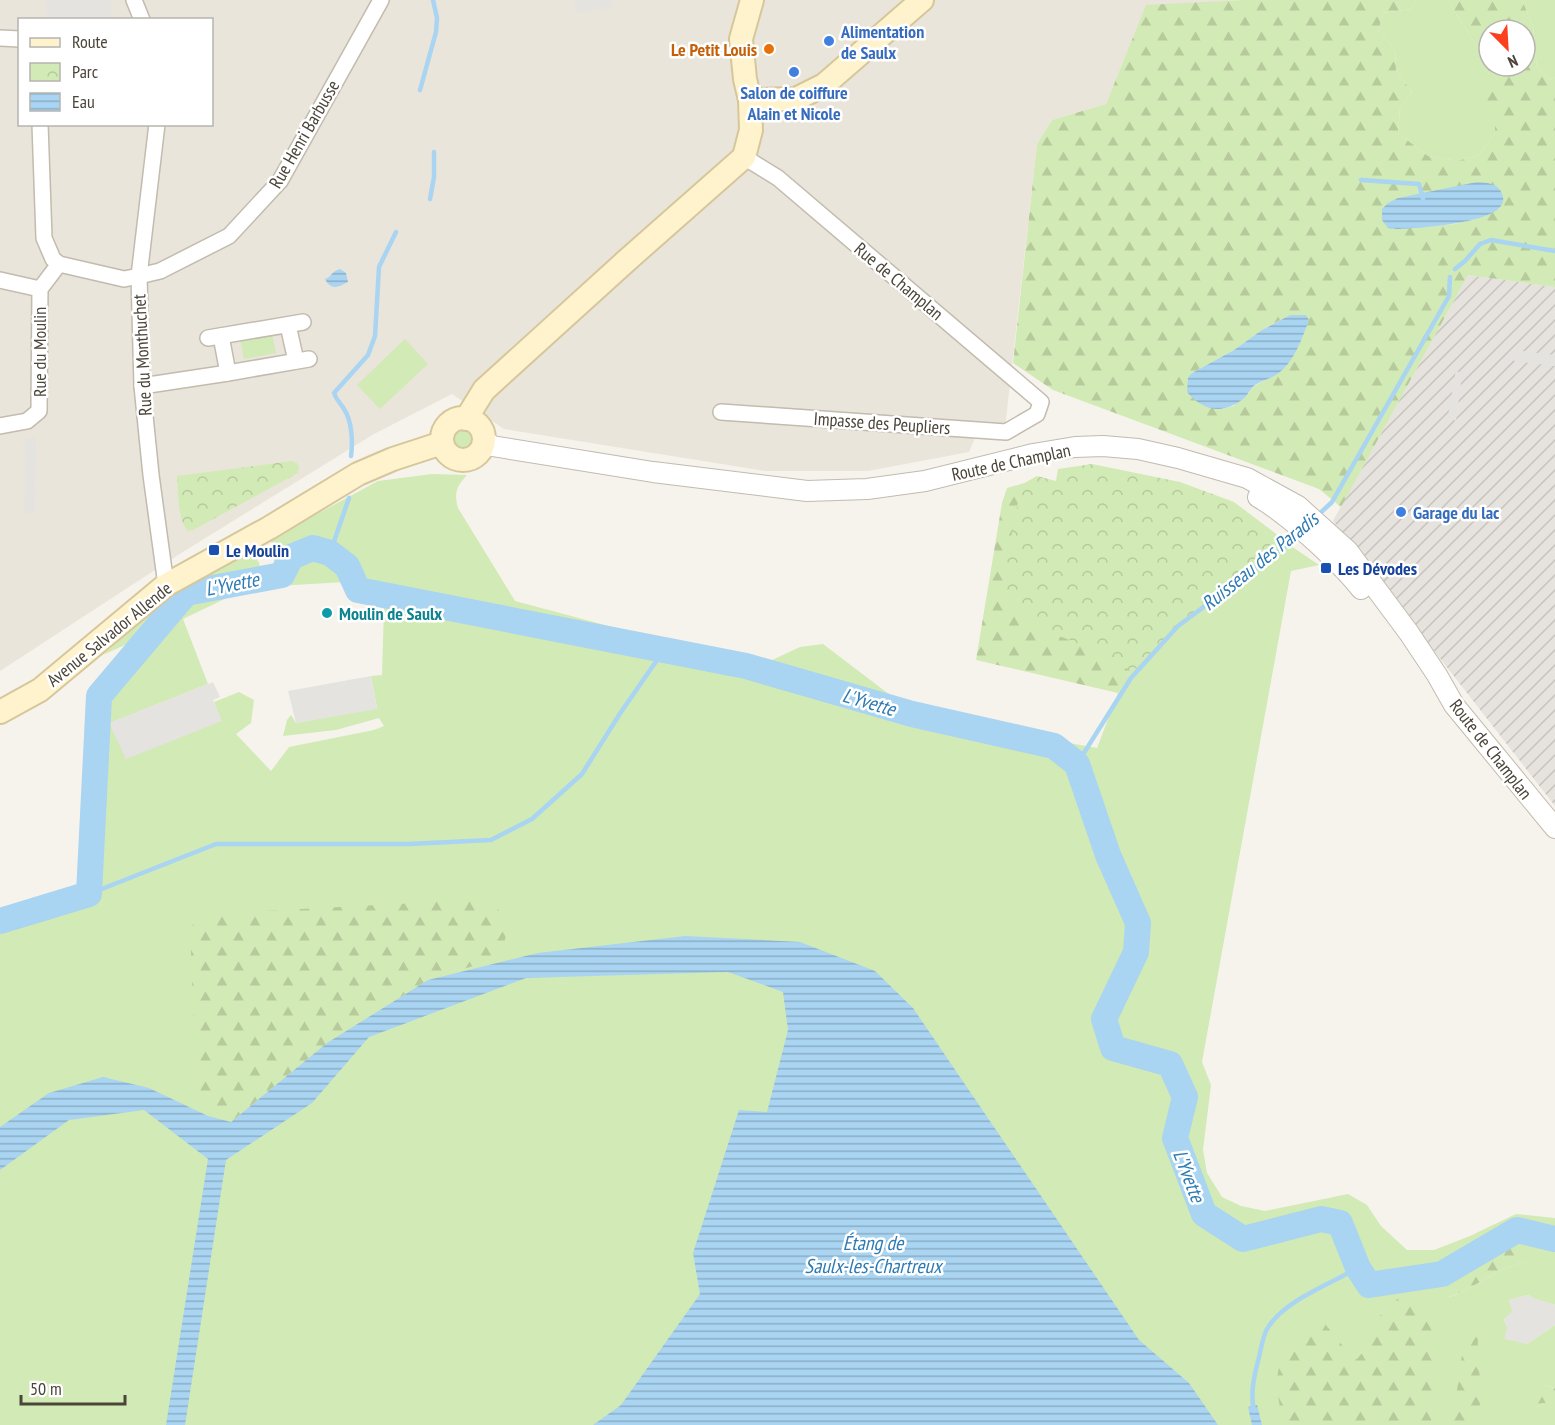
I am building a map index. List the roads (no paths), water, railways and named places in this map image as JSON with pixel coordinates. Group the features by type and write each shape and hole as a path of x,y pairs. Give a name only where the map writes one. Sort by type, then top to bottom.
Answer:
{"main road":[{"path":"466,418 484,390 744,157 751,130 750,100 745,79 741,39 752,0"},
{"path":"750,100 796,99 824,85 922,0"},
{"path":"466,418 477,423 485,440 480,453 468,460 461,460 455,459 445,450 442,436 453,421 466,418"},
{"name":"Avenue Salvador Allende","path":"0,712 40,690 166,585 269,528 358,474 393,459 442,443"}],"street":[{"path":"134,0 141,18"},
{"name":"Rue Henri Barbusse","path":"59,264 124,279 160,271 229,236 280,181 381,0"},
{"path":"0,38 18,39"},
{"path":"40,126 44,238 53,259 59,264"},
{"name":"Rue du Monthuchet","path":"158,126 139,276 142,386 166,585"},
{"name":"Rue de Champlan","path":"744,157 778,178 1041,402 1038,414"},
{"name":"Rue du Moulin","path":"0,426 27,421 39,411 40,289 59,264"},
{"path":"0,280 40,289"},
{"path":"142,386 228,373 302,360 295,323 215,337 228,373"},
{"name":"Impasse des Peupliers","path":"721,412 1006,432 1038,414"},
{"name":"Route de Champlan","path":"485,440 492,446 653,472 807,491 867,489 925,481 1033,454 1075,447 1103,446 1138,449 1178,458 1232,481 1309,525 1348,551 1415,641 1454,705 1555,828"}],"water":[{"path":"1477,182 1496,186 1501,192 1503,197 1501,206 1492,213 1459,223 1397,229 1388,228 1382,220 1382,209 1398,198"},
{"path":"340,269 346,273 348,282 333,287 325,279"},
{"path":"1290,315 1306,315 1309,320 1294,355 1277,374 1255,385 1236,404 1221,409 1206,407 1187,392 1188,378 1192,373"},
{"name":"Étang de Saulx-les-Chartreux","path":"685,936 800,942 875,971 913,1008 1139,1340 1189,1383 1218,1425 593,1425 621,1405 700,1294 693,1253 739,1110 767,1112 788,1030 783,992 728,972 526,978 369,1037 312,1103 226,1160 185,1425 166,1425 208,1159 144,1110 69,1120 0,1170 0,1127 49,1093 103,1077 149,1088 208,1116 231,1122 327,1043 428,980 538,953"},
{"path":"1257,1405 1262,1425 1252,1425 1248,1407"}],"waterway":[{"path":"420,90 436,32 437,18 433,0"},
{"path":"430,199 434,177 434,152"},
{"path":"1361,180 1419,184 1423,199"},
{"path":"351,456 352,438 349,419 334,393 368,355 375,336 379,267 396,232"},
{"name":"Ruisseau des Paradis","path":"1455,269 1480,244 1491,240 1555,251"},
{"name":"Ruisseau des Paradis","path":"1317,516 1332,502 1449,296 1450,277"},
{"path":"330,553 349,498"},
{"name":"Ruisseau des Paradis","path":"1077,764 1131,678 1178,626 1287,545 1298,534"},
{"name":"L'Yvette","path":"0,921 89,894 99,696 186,593 282,575 291,557 313,548 330,553 347,566 358,590 746,666 912,714 1054,746 1077,764 1108,855 1138,923 1136,952 1104,1019 1113,1048 1170,1064 1185,1097 1175,1138 1204,1214 1243,1239 1321,1219 1340,1223 1358,1268 1369,1285 1442,1274 1517,1230 1555,1239"},
{"path":"89,894 216,844 409,844 491,840 532,819 582,774 664,650"},
{"path":"1254,1411 1252,1398 1254,1379 1263,1340 1274,1319 1295,1302 1358,1268"}],"place":[{"name":"Alimentation de Saulx","path":"829,41"},
{"name":"Le Petit Louis","path":"769,49"},
{"name":"Salon de coiffure Alain et Nicole","path":"794,72"},
{"name":"Garage du lac","path":"1401,512"},
{"name":"Le Moulin","path":"214,550"},
{"name":"Les Dévodes","path":"1326,568"},
{"name":"Moulin de Saulx","path":"327,613"}]}
